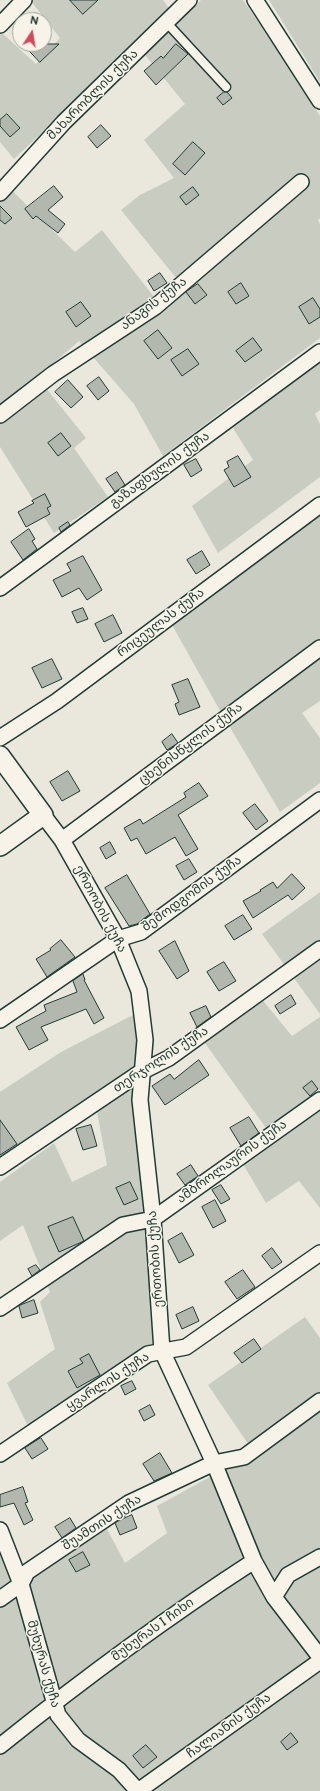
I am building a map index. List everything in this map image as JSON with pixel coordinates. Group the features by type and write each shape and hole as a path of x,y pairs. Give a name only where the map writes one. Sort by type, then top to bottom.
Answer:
{"street":[{"path":"0,25 24,0"},
{"name":"მახარობლის ქუჩა","path":"0,193 64,122 189,0"},
{"path":"255,0 320,101"},
{"name":"ანაგის ქუჩა","path":"0,415 53,374 155,307 301,182"},
{"name":"გაზაფხულის ქუჩა","path":"0,588 320,352"},
{"name":"რიცეულას ქუჩა","path":"0,738 57,701 320,505"},
{"name":"ცხენისწყლის ქუჩა","path":"62,840 320,648"},
{"path":"0,756 43,815 0,846"},
{"name":"შემოდგომის ქუჩა","path":"0,1020 118,939 141,932 320,800"},
{"name":"ერთობის ქუჩა","path":"43,815 62,840 118,939 139,991 145,1040 141,1072 140,1100 154,1218 162,1351 214,1463 254,1560 274,1597 320,1657"},
{"name":"თერჯოლის ქუჩა","path":"0,1167 141,1072 170,1058 320,949"},
{"name":"ამბროლაურის ქუჩა","path":"0,1308 123,1225 154,1218 320,1100"},
{"name":"ყვარლის ქუჩა","path":"0,1454 148,1354 186,1347 320,1253"},
{"name":"შუამთის ქუჩა","path":"0,1599 21,1584 27,1572 129,1503 214,1463 244,1457 320,1401"},
{"name":"მუხურას ქუჩა","path":"0,1530 21,1584 58,1715 78,1740 118,1770 138,1791"},
{"path":"274,1597 288,1574 320,1557"},
{"name":"მუხურას I ჩიხი","path":"0,1746 54,1702 184,1607 254,1560"},
{"name":"ჩალიანის ქუჩა","path":"138,1791 320,1661"}],"lane":[{"path":"166,22 226,86"}],"shaded area":[{"path":"30,0 163,0 171,11 14,159 0,142 0,35 2,33 12,42 12,52 23,52 36,64 47,52 52,52 52,47 60,38 52,28 52,12 39,12"},
{"path":"201,0 243,0 295,75 320,116 320,218 318,220 320,224 320,338 163,456 134,404 79,341 37,377 86,438 74,448 108,497 54,533 0,447 0,179 75,252 102,230 154,297 177,279 121,210 140,195 174,178 144,140 185,104 145,55"},
{"path":"269,0 320,0 320,82"},
{"path":"320,362 320,410 315,414 320,424 320,477 218,553 192,506 253,460 233,428"},
{"path":"320,514 320,701 302,713 320,738 320,783 280,812 172,625"},
{"path":"320,892 320,1014 262,934"},
{"path":"260,997 292,1036 320,1017 320,1089 266,1128 202,1039"},
{"path":"135,1014 142,1064 0,1157 0,1092 61,1052"},
{"path":"140,1080 161,1342 29,1428 7,1383 55,1349 40,1302 50,1292 23,1225 0,1241 0,1182 54,1143 72,1182 107,1165 97,1112"},
{"path":"320,1107 320,1208 299,1181 266,1203 243,1164"},
{"path":"305,1317 320,1338 320,1791 0,1791 0,1550 28,1582 107,1529 125,1563 167,1533 157,1506 226,1468 247,1465 257,1457 208,1385"}],"building":[{"path":"70,0 98,0 83,14"},
{"path":"52,44 59,44 52,51"},
{"path":"176,44 188,54 156,85 144,71 161,56 163,58"},
{"path":"31,52 51,52 40,62"},
{"path":"224,92 227,92 232,98 223,105 217,98"},
{"path":"7,114 20,128 10,137 0,126 0,120"},
{"path":"101,125 111,136 97,148 88,137"},
{"path":"193,142 205,153 185,175 173,164"},
{"path":"54,186 63,197 48,210 65,224 58,233 36,216 33,219 25,209"},
{"path":"193,187 199,195 186,205 180,197"},
{"path":"0,206 12,218 5,224 0,220"},
{"path":"160,273 167,283 154,291 148,281"},
{"path":"241,283 249,296 236,304 228,292"},
{"path":"198,284 207,295 195,304 186,292"},
{"path":"313,298 320,309 320,317 309,324 299,307"},
{"path":"81,302 91,316 76,327 66,312"},
{"path":"158,330 172,348 158,359 144,341"},
{"path":"253,338 262,350 245,362 236,351"},
{"path":"188,349 199,364 182,376 171,360"},
{"path":"99,377 109,391 98,400 87,386"},
{"path":"68,380 83,397 71,408 55,392"},
{"path":"61,433 71,446 58,456 48,443"},
{"path":"238,456 251,477 234,487 224,470 229,467 227,462"},
{"path":"196,459 202,470 191,477 184,465"},
{"path":"117,472 125,485 115,492 106,479"},
{"path":"45,494 51,506 47,508 50,514 26,527 18,512 34,503 32,501"},
{"path":"68,522 70,525 61,532 59,528"},
{"path":"29,529 35,539 32,541 37,549 23,560 11,542"},
{"path":"202,551 210,565 196,574 187,560"},
{"path":"83,556 102,590 87,600 79,588 62,597 53,580 71,571 67,564"},
{"path":"83,608 88,619 77,623 72,612"},
{"path":"113,615 122,633 104,642 95,624"},
{"path":"52,659 62,679 42,688 32,668"},
{"path":"188,679 200,707 179,715 175,704 179,702 172,685"},
{"path":"172,734 178,743 167,750 162,742"},
{"path":"68,771 80,791 62,801 50,782"},
{"path":"199,783 208,796 178,815 198,849 186,856 175,837 146,854 137,838 131,841 124,828 140,819 143,824 186,797 184,793"},
{"path":"255,804 268,821 256,830 243,813"},
{"path":"110,842 116,853 106,859 100,848"},
{"path":"189,859 197,872 184,880 176,866"},
{"path":"292,874 305,888 292,900 288,895 253,918 243,901 273,882 277,888"},
{"path":"127,875 150,914 137,924 129,926 105,888"},
{"path":"243,915 252,929 234,940 225,926"},
{"path":"61,940 75,957 47,977 36,959 51,950 50,949"},
{"path":"175,941 189,971 177,979 159,951"},
{"path":"224,962 236,981 219,991 207,972"},
{"path":"83,974 84,980 104,1018 94,1024 86,1009 41,1027 48,1040 29,1050 16,1027 46,1011 44,1005 77,992 73,981"},
{"path":"291,995 296,1004 280,1014 275,1006"},
{"path":"206,1006 211,1017 197,1027 190,1013"},
{"path":"199,1060 209,1075 165,1105 152,1086 170,1074 174,1079"},
{"path":"312,1081 318,1089 310,1096 303,1088"},
{"path":"249,1117 259,1133 241,1146 230,1128"},
{"path":"0,1120 17,1144 0,1155"},
{"path":"91,1125 97,1146 83,1150 76,1129"},
{"path":"191,1165 198,1176 185,1185 177,1174"},
{"path":"130,1182 138,1199 124,1205 116,1188"},
{"path":"221,1185 230,1199 221,1204 212,1190"},
{"path":"215,1200 226,1221 213,1228 202,1207"},
{"path":"73,1217 84,1241 59,1252 48,1227"},
{"path":"182,1233 194,1255 179,1263 168,1241"},
{"path":"272,1248 282,1262 272,1269 262,1256"},
{"path":"36,1265 40,1270 32,1276 28,1269"},
{"path":"243,1270 255,1287 237,1299 225,1282"},
{"path":"34,1300 38,1313 22,1318 19,1306"},
{"path":"193,1307 199,1321 182,1329 176,1315"},
{"path":"254,1339 261,1349 242,1363 234,1353"},
{"path":"89,1354 100,1375 77,1388 68,1371 83,1363 80,1359"},
{"path":"132,1381 136,1389 125,1395 121,1386"},
{"path":"150,1405 155,1415 144,1421 139,1411"},
{"path":"41,1438 48,1449 32,1459 25,1448"},
{"path":"160,1453 172,1473 154,1481 143,1464"},
{"path":"23,1487 28,1502 25,1503 33,1520 24,1525 14,1503 0,1507 0,1495"},
{"path":"132,1515 137,1528 120,1535 115,1523"},
{"path":"70,1518 76,1528 62,1538 55,1527"},
{"path":"83,1552 90,1565 76,1572 69,1560"},
{"path":"291,1733 298,1742 287,1750 281,1742"},
{"path":"146,1745 157,1757 143,1768 133,1756"}]}
